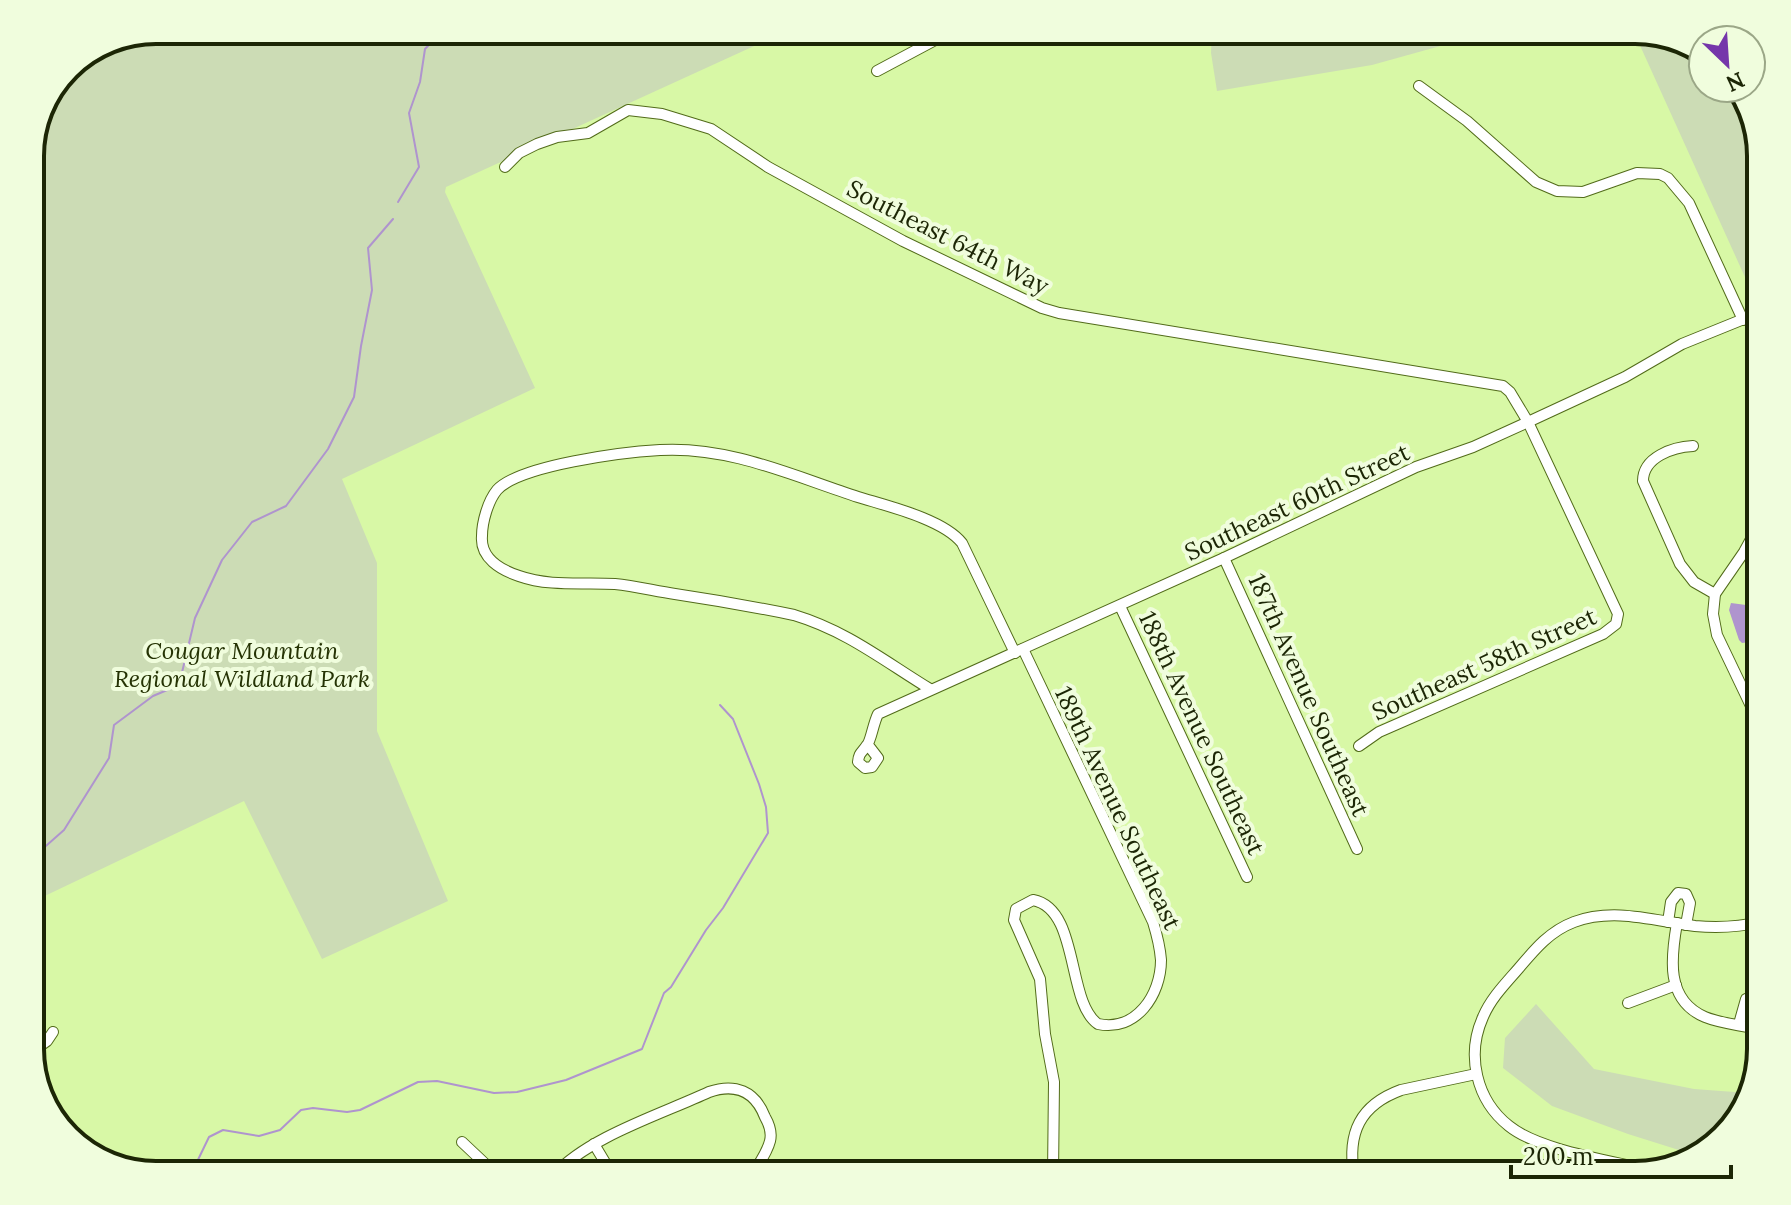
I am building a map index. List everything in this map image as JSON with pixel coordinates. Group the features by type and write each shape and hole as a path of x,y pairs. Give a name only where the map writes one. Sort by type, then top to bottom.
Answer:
{"street":[{"path":"877,71 928,44"},
{"path":"1419,86 1467,121 1536,182 1557,191 1583,192 1637,173 1660,174 1668,178 1689,203 1743,320"},
{"name":"Southeast 64th Way","path":"505,167 519,153 537,144 557,137 588,133 628,110 662,114 711,129 768,167 903,241 1042,308 1495,382 1510,392 1528,422 1618,614"},
{"name":"Southeast 60th Street","path":"868,745 878,714 1120,606 1416,467 1473,447 1528,422 1625,377 1682,344 1747,318"},
{"path":"1693,446 1677,448 1652,461 1646,467 1643,481 1686,574 1715,594"},
{"name":"189th Avenue Southeast","path":"930,689 862,644 817,622 794,615 617,584 533,580 502,568 483,550 482,535 491,500 501,487 529,474 576,461 659,450 720,453 774,467 895,509 951,531 962,543 1153,922 1161,963 1157,988 1143,1009 1127,1021 1098,1024 1089,1016 1081,997 1073,957 1056,918 1045,904 1033,900 1020,904 1014,914 1017,928 1035,961 1040,979 1045,1034 1054,1082 1053,1161"},
{"path":"1747,547 1715,594 1713,614 1717,635 1747,687"},
{"name":"187th Avenue Southeast","path":"1224,558 1357,849"},
{"name":"188th Avenue Southeast","path":"1120,606 1247,877"},
{"name":"Southeast 58th Street","path":"1359,746 1393,725 1603,634 1616,624 1618,614"},
{"path":"1612,1161 1542,1144 1519,1134 1493,1110 1476,1074 1475,1044 1483,1016 1492,1000 1544,940 1573,923 1598,916 1630,916 1725,928 1747,924"},
{"path":"1677,923 1671,960 1676,985 1690,1006 1713,1019 1747,1026"},
{"path":"1628,1003 1676,985"},
{"path":"1739,1024 1747,999"},
{"path":"44,1043 53,1032"},
{"path":"1353,1161 1352,1143 1360,1120 1368,1109 1401,1090 1476,1074"},
{"path":"567,1161 594,1144 709,1092 734,1087 756,1099 771,1134 760,1161"},
{"path":"462,1142 482,1161"},
{"path":"594,1144 604,1161"}],"green space":[{"name":"Cougar Mountain Regional Wildland Park","path":"156,44 758,44 446,187 445,192 535,388 342,479 377,563 377,731 448,901 322,959 244,801 44,896 44,148 56,106 67,88 100,59 134,46"},
{"path":"1211,44 1448,44 1372,65 1217,91"},
{"path":"1639,44 1671,50 1687,57 1687,104 1734,104 1745,134 1747,282"},
{"path":"1536,1004 1594,1069 1694,1089 1738,1092 1719,1123 1681,1151 1552,1106 1503,1068 1505,1038"}],"shaded area":[{"path":"1731,603 1747,605 1747,642 1739,640 1729,610"}],"waterway":[{"path":"398,202 419,167 409,113 420,82 425,49 430,44"},
{"path":"44,848 64,830 109,758 114,725 153,696 179,685 195,618 222,560 252,522 286,506 328,449 354,397 372,290 368,248 393,219"},
{"path":"197,1161 209,1137 223,1130 259,1136 280,1130 301,1110 360,1110 418,1082 437,1081 494,1093 517,1092 566,1080 642,1049 664,993 723,908 768,833 766,807 759,784 733,719 720,705"}]}
